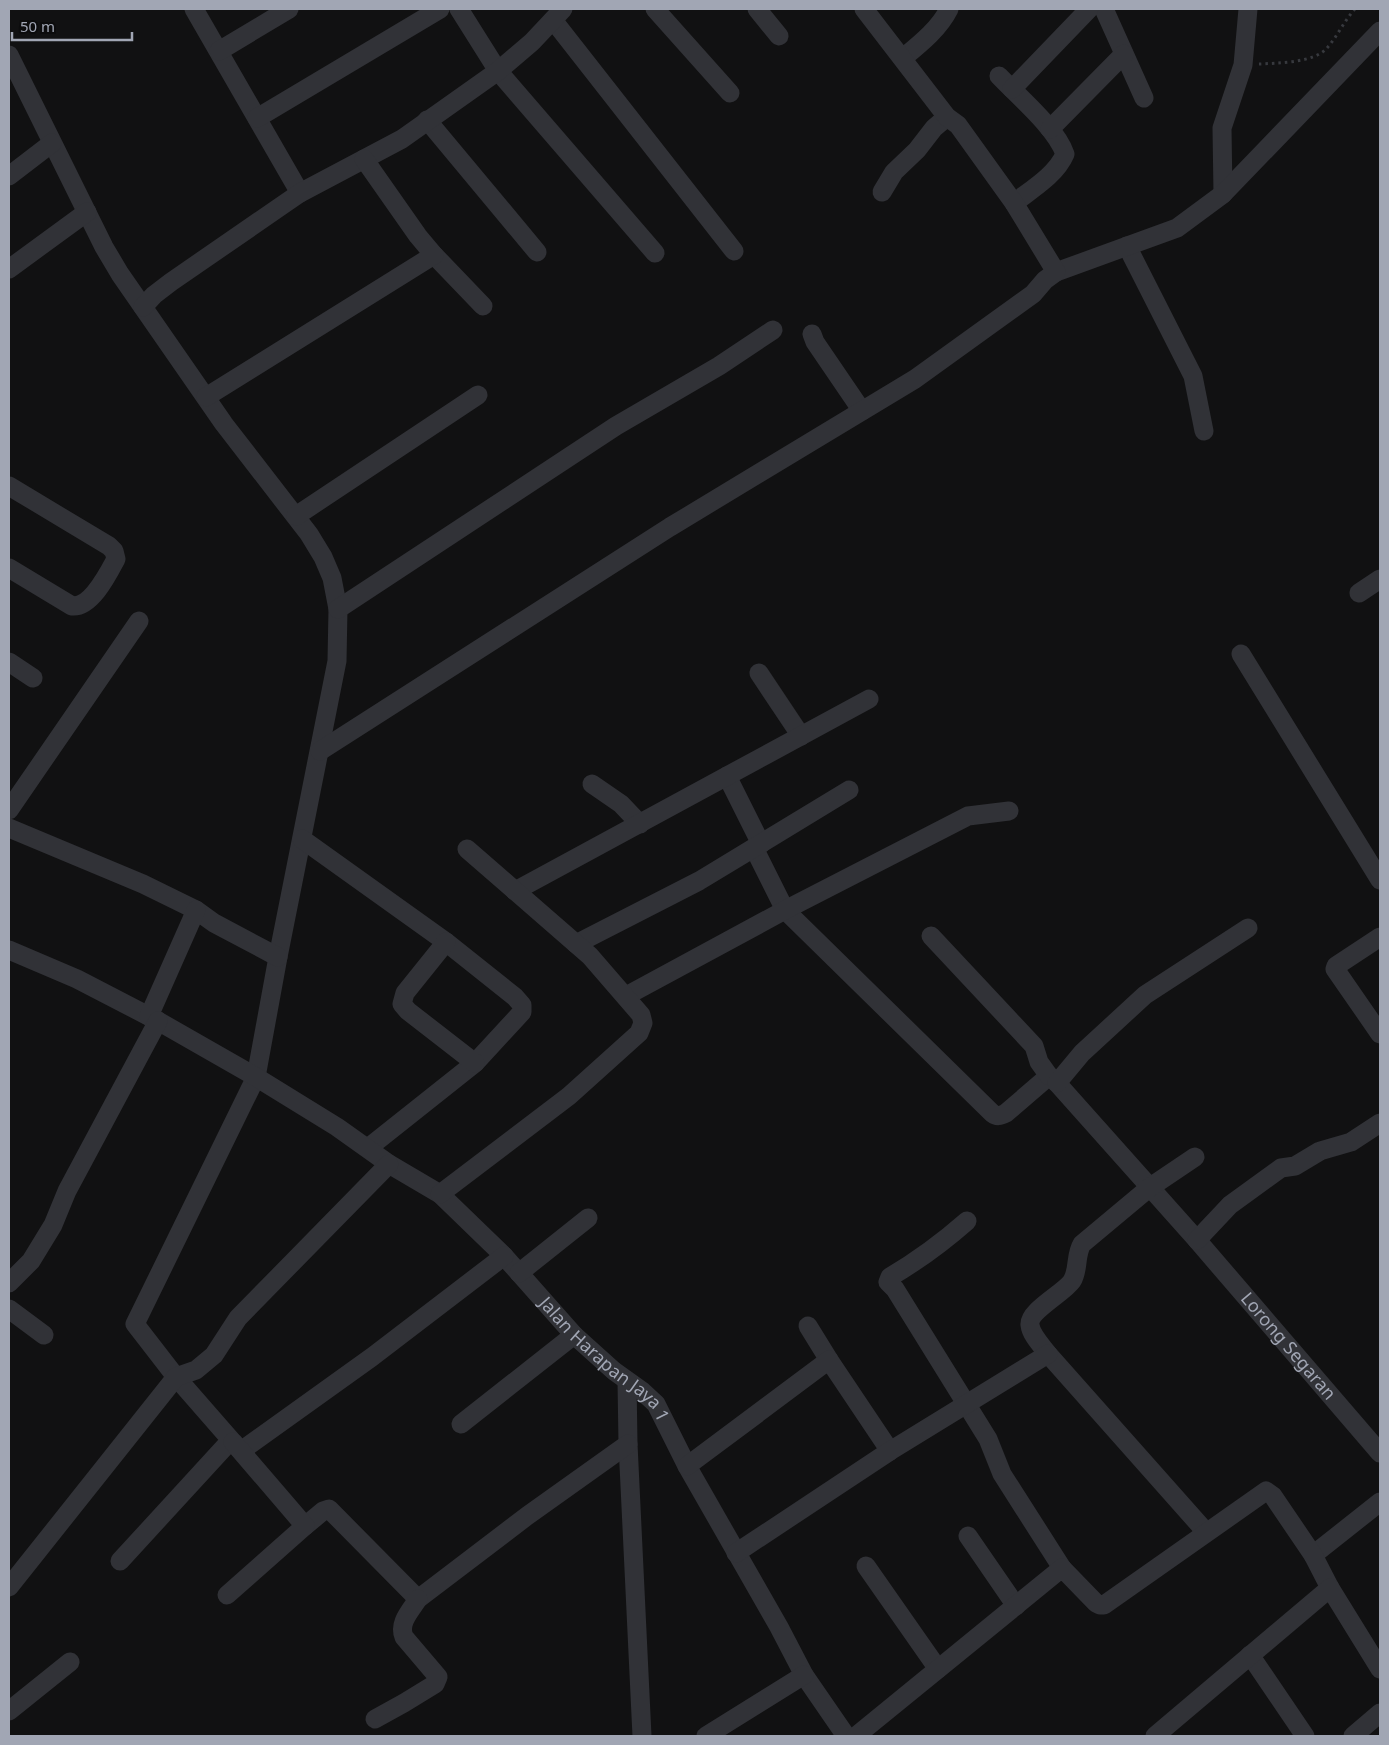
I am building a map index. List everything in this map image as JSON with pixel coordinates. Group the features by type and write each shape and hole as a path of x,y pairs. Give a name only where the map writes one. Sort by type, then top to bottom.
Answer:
{"street":[{"path":"194,9 300,193"},
{"path":"219,52 289,9"},
{"path":"257,118 440,9"},
{"path":"458,9 498,71 655,253"},
{"path":"655,9 730,93"},
{"path":"757,9 779,36"},
{"path":"864,9 947,117 958,125 1014,203 1056,272"},
{"path":"903,58 941,22 949,9"},
{"path":"1014,203 1051,174 1062,162 1065,154 1062,144 1050,129 1006,83 1089,9"},
{"path":"1104,9 1144,98"},
{"path":"1223,194 1222,128 1243,66 1248,9"},
{"path":"143,307 166,287 300,193 402,139 498,71 532,42 560,12 734,252"},
{"path":"320,750 670,527 914,379 1033,294 1045,280 1056,272 1177,228 1223,194 1380,31"},
{"path":"1050,129 1124,54"},
{"path":"9,55 120,274 246,453 309,534 332,578 338,609 337,661 256,1076 135,1324 176,1377 305,1526"},
{"path":"882,192 894,172 917,150 934,128 947,117"},
{"path":"427,120 537,252"},
{"path":"9,176 52,143"},
{"path":"364,159 418,236 483,306"},
{"path":"9,269 87,212"},
{"path":"1127,246 1193,376 1204,431"},
{"path":"206,397 434,255"},
{"path":"338,609 616,426 719,366 773,330"},
{"path":"812,334 815,342 862,411"},
{"path":"296,516 478,394"},
{"path":"9,486 109,546 114,551 116,559 90,600 82,606 72,606 9,568"},
{"path":"1358,593 1380,579"},
{"path":"9,810 139,621"},
{"path":"1241,654 1380,880"},
{"path":"9,662 33,678"},
{"path":"759,673 801,736"},
{"path":"515,891 870,699"},
{"path":"727,776 784,910 996,1116 1006,1113 1053,1079 1145,995 1248,928"},
{"path":"592,784 621,804 640,824"},
{"path":"576,944 699,881 849,790"},
{"path":"626,996 784,910 968,816 1009,811"},
{"path":"9,828 143,884 196,910 214,923 278,957"},
{"path":"302,839 446,942 515,997 522,1005 522,1012 475,1063 368,1148"},
{"path":"440,1194 569,1096 639,1033 643,1023 641,1015 626,996 590,956 467,849"},
{"path":"9,1283 31,1261 53,1225 67,1191 154,1019 196,910"},
{"name":"Lorong Segaran","path":"931,936 1034,1046 1039,1062 1053,1079 1197,1240 1380,1453"},
{"path":"1380,937 1336,966 1335,969 1380,1034"},
{"path":"446,942 405,993 402,1004 408,1011 475,1063"},
{"name":"Jalan Harapan Jaya 1","path":"9,950 77,980 154,1019 256,1076 337,1127 389,1164 440,1194 504,1256 574,1335 614,1371 642,1391 656,1404 687,1466 804,1675 847,1736"},
{"path":"1197,1240 1230,1205 1281,1168 1295,1166 1320,1151 1350,1142 1380,1123"},
{"path":"1195,1157 1149,1188 1082,1244 1078,1250 1073,1279 1065,1289 1042,1306 1031,1318 1029,1324 1048,1354 1206,1532"},
{"path":"9,1587 176,1377 196,1370 214,1355 238,1318 389,1164"},
{"path":"519,1273 588,1218"},
{"path":"967,1221 942,1243 915,1262 890,1276 888,1282 895,1289 988,1439 1002,1474 1062,1568 1096,1603 1100,1606 1104,1605 1266,1491 1273,1496 1313,1555 1330,1588 1380,1669"},
{"path":"120,1561 236,1445 372,1357 504,1256"},
{"path":"9,1309 44,1335"},
{"path":"808,1326 890,1451"},
{"path":"461,1424 574,1335"},
{"path":"736,1552 890,1451 1048,1354"},
{"path":"687,1466 829,1360"},
{"path":"627,1381 628,1444 642,1736"},
{"path":"375,1718 404,1704 438,1681 438,1677 404,1637 402,1630 403,1622 418,1599 527,1516 628,1444"},
{"path":"1313,1555 1380,1502"},
{"path":"227,1595 305,1526 323,1511 329,1509 418,1599"},
{"path":"968,1536 1016,1606"},
{"path":"866,1566 938,1669"},
{"path":"847,1736 938,1669 1062,1568"},
{"path":"1155,1736 1330,1588"},
{"path":"1250,1655 1305,1736"},
{"path":"9,1711 70,1662"},
{"path":"706,1736 804,1675"},
{"path":"1353,1736 1380,1713"}],"path":[{"path":"1243,66 1297,61 1321,53 1328,48 1344,21 1355,9"}]}
